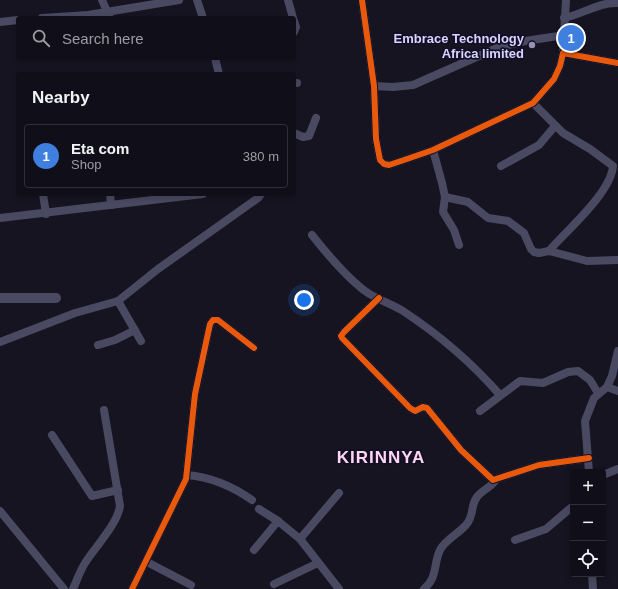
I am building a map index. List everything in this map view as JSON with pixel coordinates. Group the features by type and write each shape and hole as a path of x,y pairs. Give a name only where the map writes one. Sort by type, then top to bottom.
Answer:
{"street":[{"path":"102,0 109,15"},
{"path":"87,16 109,15 179,0"},
{"path":"197,0 202,16"},
{"path":"288,0 292,16"},
{"path":"362,0 374,86 374,127 380,160 389,165 433,150 533,104 554,79 560,66 563,52 566,0"},
{"path":"564,18 577,15 604,3 618,2"},
{"path":"0,22 16,20"},
{"path":"374,86 413,84 497,48 525,40 564,35"},
{"path":"563,52 618,63"},
{"path":"216,60 218,72"},
{"path":"533,104 555,126 572,140 590,149 612,164 613,169 608,182 584,214 549,251"},
{"path":"296,134 303,137 309,136 316,118"},
{"path":"501,166 539,145 555,126"},
{"path":"433,150 445,198 443,209 444,216 454,230 459,244"},
{"path":"43,196 46,214"},
{"path":"110,196 111,205"},
{"path":"0,218 46,214 186,196"},
{"path":"0,344 76,313 116,304 158,268 259,196"},
{"path":"445,198 468,202 488,218 508,221 524,233 531,249 539,253 549,251 587,261 618,260"},
{"path":"0,222 134,207"},
{"path":"312,235 333,261 360,288 404,311 436,335 470,363 500,395"},
{"path":"0,298 56,298"},
{"path":"379,298 341,335 342,338 410,408 416,411 423,407 427,408 461,450 495,481"},
{"path":"116,304 141,341"},
{"path":"132,589 147,562 184,485 187,474 195,394 212,320 218,320 254,348"},
{"path":"98,346 115,340 135,330"},
{"path":"589,469 585,421 592,403 598,393 607,387 612,376 618,351"},
{"path":"480,411 520,381 543,383 574,370 582,372 598,393"},
{"path":"607,387 618,391"},
{"path":"73,589 84,565 118,513 120,506 104,410"},
{"path":"52,435 92,496 118,490"},
{"path":"424,589 432,581 438,555 442,546 467,524 473,516 475,499 481,492 495,481 539,465 589,458"},
{"path":"606,474 618,469"},
{"path":"187,474 199,476 234,488 252,500"},
{"path":"300,539 339,493"},
{"path":"259,509 278,521 300,539 339,589"},
{"path":"515,540 546,529 570,509"},
{"path":"0,511 64,589"},
{"path":"254,550 278,521"},
{"path":"147,562 191,585"},
{"path":"274,584 318,563"},
{"path":"592,577 593,589"}],"cycle path":[{"path":"362,0 374,86 376,139 380,160 384,164 389,165 433,150 533,103 554,79 560,66 563,53 618,63"},
{"path":"379,298 344,332 341,336 342,338 410,408 415,411 423,407 427,408 461,450 493,480 539,465 589,458"},
{"path":"132,589 186,479 195,394 210,324 213,320 218,320 254,348"}],"place":[{"name":"Eta com","path":"571,38"},
{"name":"Embrace Technology Africa limited","path":"532,45"}],"district":[{"name":"KIRINNYA","path":"381,457"}]}
